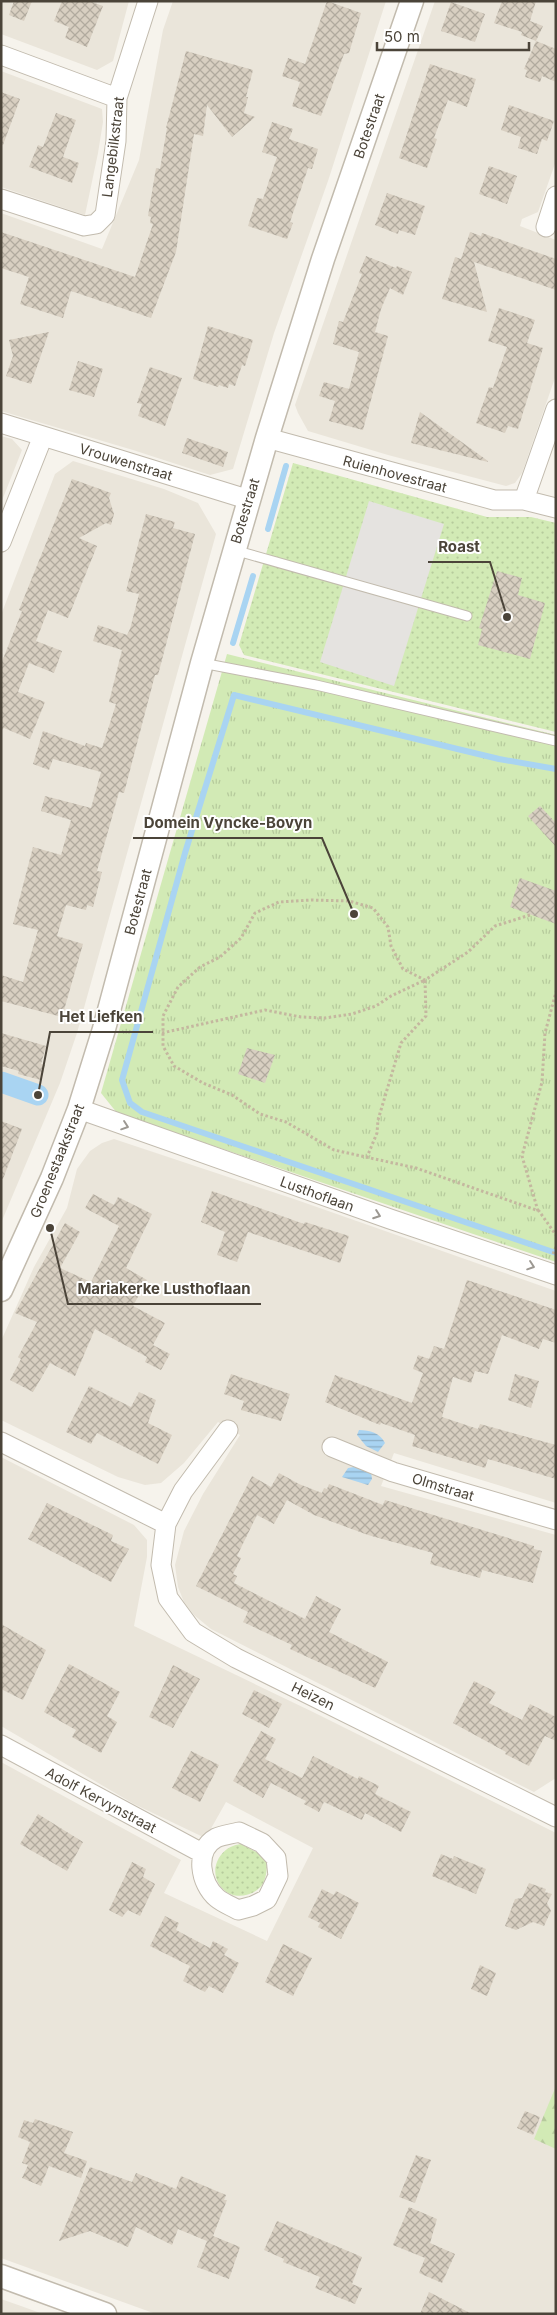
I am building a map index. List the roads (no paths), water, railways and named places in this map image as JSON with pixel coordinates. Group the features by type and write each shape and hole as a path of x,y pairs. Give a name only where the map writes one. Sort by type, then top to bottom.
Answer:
{"street":[{"name":"Langebilkstraat","path":"1,199 84,226 96,224 105,215 116,141 117,98 148,1"},
{"name":"Botestraat","path":"104,1029 202,663 267,438 323,259 412,1"},
{"path":"1,56 117,98"},
{"path":"546,227 556,196"},
{"path":"524,500 556,409"},
{"name":"Vrouwenstraat","path":"1,422 250,500"},
{"path":"1,542 43,436"},
{"name":"Ruienhovestraat","path":"267,438 494,500 524,500 556,508"},
{"name":"Groenestaakstraat","path":"1,1290 52,1178 79,1109 104,1029"},
{"name":"Lusthoflaan","path":"79,1109 390,1220 556,1275"},
{"name":"Heizen","path":"228,1430 184,1491 166,1524 160,1565 168,1598 193,1632 236,1658 551,1808"},
{"path":"1,1442 166,1524"},
{"name":"Olmstraat","path":"332,1447 393,1472 556,1520"},
{"name":"Adolf Kervynstraat","path":"1,1745 202,1853"},
{"path":"239,1832 262,1843 276,1858 278,1876 267,1898 253,1906 238,1910 216,1898 206,1885 201,1869 202,1853 216,1838 239,1832"},
{"path":"1,2276 106,2314"}],"lane":[{"path":"234,550 467,616"},
{"path":"202,663 316,685 556,741"}],"water":[{"path":"359,1430 374,1433 380,1437 385,1443 378,1452 366,1446 357,1435"},
{"path":"354,1467 371,1472 372,1479 368,1485 342,1477 348,1468"}],"waterway":[{"path":"268,529 286,466"},
{"path":"233,643 253,576"},
{"path":"556,769 499,759 234,695 185,853 122,1080 130,1103 142,1112 556,1253"},
{"path":"1,1082 38,1095"}],"place":[{"name":"Roast","path":"507,617"},
{"name":"Domein Vyncke-Bovyn","path":"354,914"},
{"name":"Het Liefken","path":"38,1095"},
{"name":"Mariakerke Lusthoflaan","path":"50,1228"}]}
